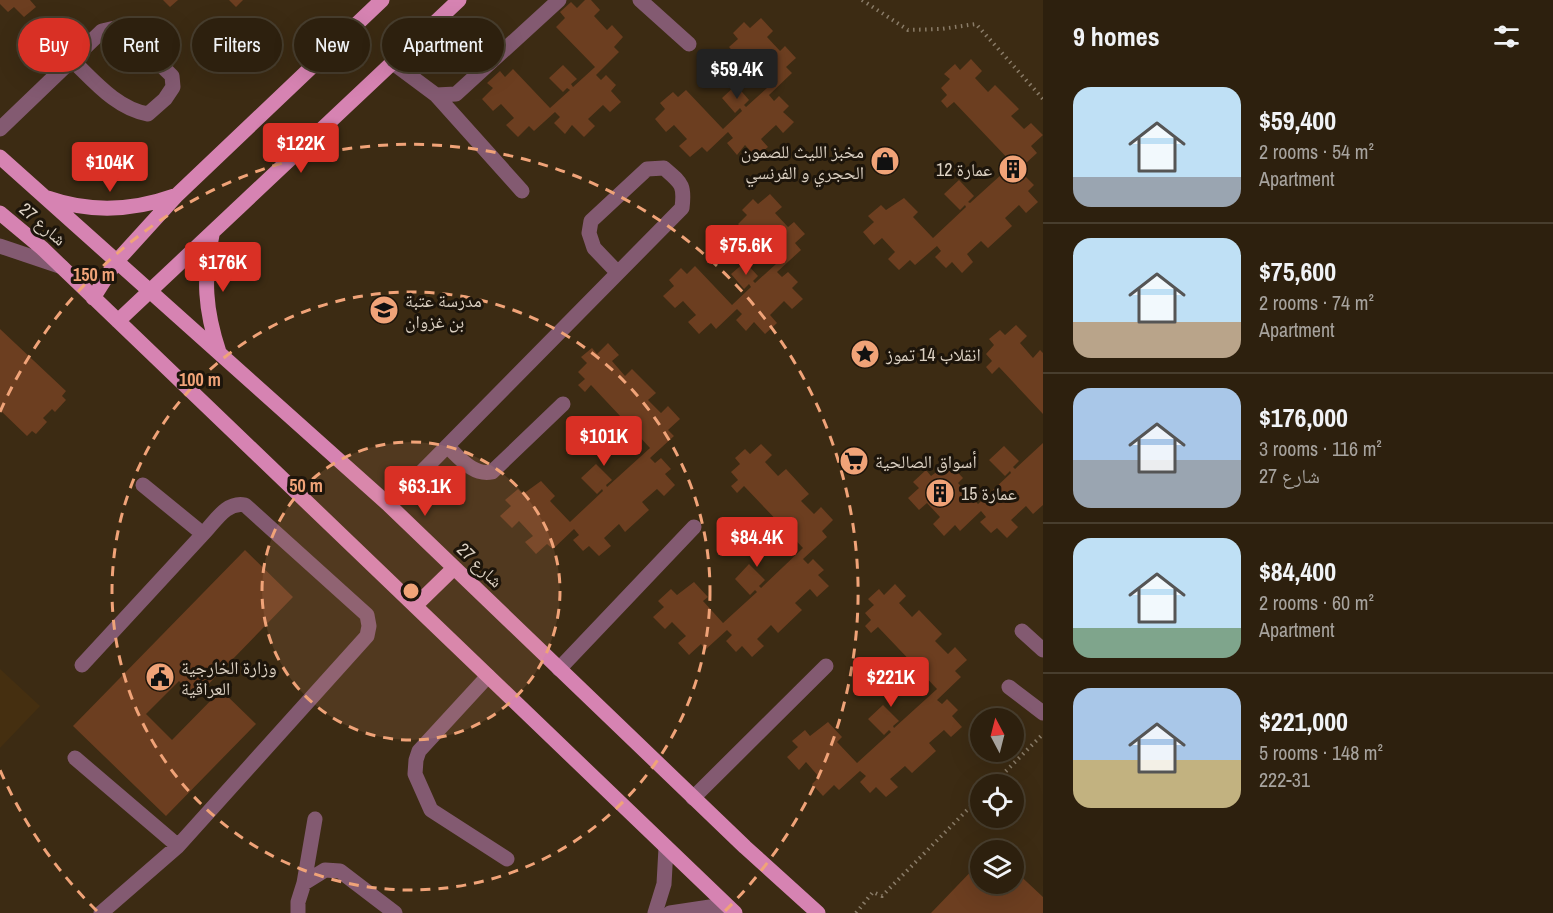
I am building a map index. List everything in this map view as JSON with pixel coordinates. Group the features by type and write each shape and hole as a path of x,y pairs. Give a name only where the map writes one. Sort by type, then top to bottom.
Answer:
{"main road":[{"path":"93,297 116,262 177,195 382,0"},
{"path":"440,18 459,0"},
{"path":"118,321 384,72"},
{"name":"شارع 27","path":"0,157 389,505 693,798 818,913"},
{"path":"42,196 64,204 110,209 144,206 177,195"},
{"name":"شارع 27","path":"0,213 62,267 732,910"},
{"path":"212,235 207,258 207,306 219,352"},
{"path":"415,606 454,568"}],"street":[{"path":"436,95 456,94 559,0"},
{"path":"640,0 689,44"},
{"path":"115,28 126,31 172,76 173,87 165,99 148,114 135,112 122,105 72,60 102,31 115,28"},
{"path":"0,129 59,72"},
{"path":"405,72 436,95 522,191"},
{"path":"389,505 682,208 684,192 679,181 664,168 647,169 591,221 589,233 594,248 617,272"},
{"path":"0,246 62,267"},
{"path":"447,446 474,471 484,474 492,472 562,404"},
{"path":"143,484 203,534"},
{"path":"82,665 229,506 237,504 245,505 367,615 369,626 367,636 178,846 101,913"},
{"path":"559,669 694,527"},
{"path":"1022,631 1043,650"},
{"path":"693,798 826,666"},
{"path":"488,676 419,751 415,774 430,810 507,859"},
{"path":"1009,687 1043,713"},
{"path":"75,758 178,846"},
{"path":"298,913 298,902 304,883 315,819"},
{"path":"655,913 664,884 666,848"},
{"path":"304,883 325,870 340,870 395,913"},
{"path":"670,913 710,907 732,910"}],"path":[{"path":"862,0 908,30 941,29 976,24 1043,99"},
{"path":"1003,774 1043,734"},
{"path":"856,913 873,892 882,896 970,807"}],"shaded area":[{"path":"0,669 40,706 0,748"}],"building":[{"path":"0,0 30,0 36,7 24,17 14,7 8,12 0,4"},
{"path":"163,0 178,0 170,7"},
{"path":"229,0 243,0 236,7"},
{"path":"585,0 591,0 600,10 594,16 607,30 612,25 623,37 614,47 619,52 596,75 601,80 606,75 616,85 611,91 621,102 610,112 603,105 588,119 595,126 584,137 572,125 565,134 554,123 560,117 555,112 534,131 529,126 518,137 506,125 514,118 501,104 493,111 482,99 493,88 487,83 499,72 505,77 513,69 550,108 570,90 567,88 563,92 549,78 563,65 577,79 571,84 573,87 595,67 556,27 565,18 560,12 571,2 577,8"},
{"path":"761,18 773,31 767,37 780,51 785,46 796,58 786,67 792,73 769,95 774,101 779,96 789,106 783,112 794,122 783,133 776,125 761,139 768,147 756,157 745,145 737,155 727,143 733,138 728,132 707,152 702,147 690,157 679,146 687,139 674,125 666,132 655,119 665,109 660,103 673,92 678,97 686,90 723,129 742,111 740,108 735,113 722,98 736,85 749,100 744,105 746,107 767,88 729,47 738,39 733,33 744,22 750,28"},
{"name":"عمارة 12","path":"971,59 982,71 975,78 988,92 995,85 1019,109 1011,116 1024,129 1031,123 1043,135 1031,146 1037,153 1013,175 1018,180 1023,174 1034,185 1028,191 1038,202 1026,213 1019,205 1005,218 1012,226 988,248 981,241 967,254 973,262 962,273 952,262 946,268 935,257 941,251 937,246 915,265 910,260 899,270 888,259 895,252 882,238 874,245 863,232 874,222 868,216 881,205 886,210 904,198 918,212 913,217 933,238 966,207 965,205 960,210 944,194 959,180 974,196 968,202 970,203 1013,164 954,102 947,108 941,101 947,95 941,88 950,79 944,74 955,64 960,70"},
{"path":"770,194 782,207 775,213 788,227 794,222 805,234 795,243 801,250 777,272 782,277 788,272 798,282 792,288 803,299 792,309 784,301 770,315 777,323 765,334 754,322 746,331 736,320 742,314 737,309 716,329 711,323 699,334 688,322 696,315 683,301 675,308 663,296 674,286 669,280 681,268 687,274 695,266 732,305 751,287 749,284 744,289 731,274 745,262 758,276 753,281 755,283 776,264 738,224 747,215 742,210 753,199 758,204"},
{"path":"1016,325 1027,336 1020,343 1033,358 1040,350 1043,353 1043,414 999,367 992,374 986,367 992,361 986,354 994,345 989,339 1000,330 1005,335"},
{"path":"0,329 66,391 62,396 66,400 55,412 52,409 43,418 47,422 36,434 32,431 27,436 0,410"},
{"path":"608,343 619,355 612,361 625,376 632,369 656,393 648,400 661,413 668,406 680,419 668,430 674,436 650,458 655,463 661,458 671,469 665,474 675,485 664,496 657,489 642,502 649,510 625,532 619,524 604,538 611,546 599,556 589,546 583,551 573,540 579,535 574,529 553,549 547,544 536,554 525,542 533,536 519,521 512,528 500,516 511,506 505,500 518,489 523,494 541,481 555,496 550,501 570,522 603,491 602,489 597,494 581,478 596,464 612,480 606,485 607,487 650,448 591,385 585,392 578,385 585,379 578,372 587,363 581,357 592,348 597,354"},
{"name":"عمارة 15","path":"1043,443 1043,505 1033,514 1026,506 1011,520 1018,527 1007,538 997,528 991,533 980,522 986,517 981,511 960,531 955,525 944,536 933,524 940,517 927,503 919,510 908,498 919,488 913,482 926,470 931,476 949,463 963,478 958,483 978,504 1011,473 1010,471 1005,476 989,460 1004,446 1019,461 1013,467 1015,469"},
{"path":"761,444 772,455 765,462 778,476 786,469 809,494 801,501 814,514 821,507 833,520 822,531 827,537 803,559 808,564 813,559 824,570 818,575 829,586 817,597 810,589 795,603 802,610 778,633 771,625 757,639 764,646 752,657 742,646 736,652 726,641 732,635 727,630 705,650 701,644 689,655 678,643 686,636 672,622 665,629 653,617 664,607 658,601 671,589 677,595 694,582 708,597 703,601 723,623 757,592 755,590 750,595 735,579 749,564 765,580 759,586 761,588 803,548 744,486 737,493 731,486 738,480 731,472 740,464 735,458 745,449 750,454"},
{"path":"245,550 293,597 196,697 179,681 146,714 172,740 221,690 256,724 166,816 73,726"},
{"path":"895,584 906,596 899,603 912,617 919,610 942,634 935,641 948,654 955,647 967,660 955,671 961,677 937,700 942,704 947,699 958,710 952,716 962,727 951,737 944,730 929,743 936,751 912,773 905,766 890,779 898,787 886,797 876,787 870,793 860,782 866,776 860,771 839,790 834,785 823,796 812,784 819,777 806,762 799,770 787,757 798,747 792,741 805,730 810,736 828,722 842,737 837,742 857,763 891,732 889,730 884,735 868,719 883,705 899,721 893,726 894,728 937,689 878,627 871,633 865,626 871,620 865,613 874,605 868,599 879,589 884,595"},
{"path":"970,872 970,894 1024,894 1024,879 1043,897 1043,913 931,913"}],"place":[{"name":"مخبز الليث للصمون الحجري و الفرنسي","path":"885,161"},
{"name":"عمارة 12","path":"1013,169"},
{"name":"مدرسة عتبة بن غزوان","path":"384,310"},
{"name":"انقلاب 14 تموز","path":"865,354"},
{"name":"أسواق الصالحية","path":"854,461"},
{"name":"عمارة 15","path":"940,493"},
{"name":"وزارة الخارجية العراقية","path":"160,677"}]}
